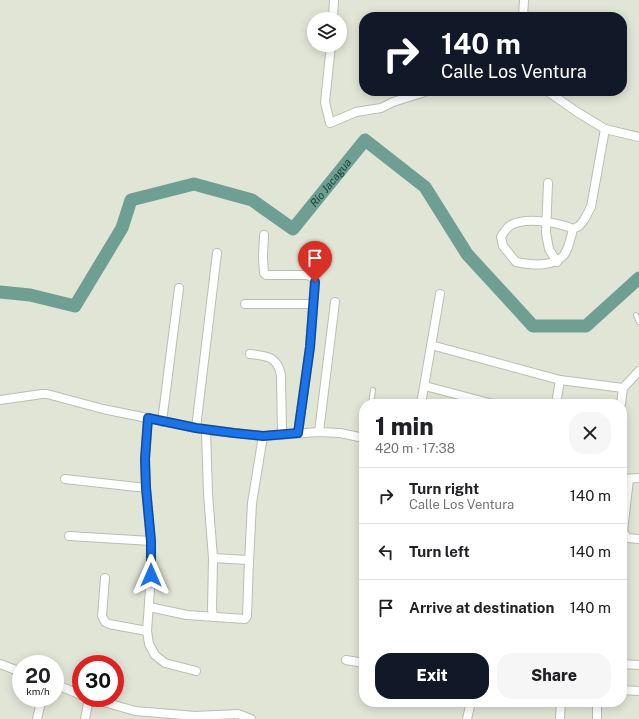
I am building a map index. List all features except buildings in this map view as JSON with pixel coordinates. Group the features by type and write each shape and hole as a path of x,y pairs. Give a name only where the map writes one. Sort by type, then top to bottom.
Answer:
{"street":[{"path":"333,12 334,0"},
{"path":"523,12 524,0"},
{"path":"330,52 325,102 330,122 356,112 381,108 393,102 412,96"},
{"path":"554,96 605,129 639,137"},
{"path":"573,228 569,245 557,262 538,264 516,262 503,246 501,237 505,230 518,222 546,222 573,228 579,226 591,207 605,129"},
{"path":"548,183 546,222 547,244 557,262"},
{"path":"264,235 264,273 266,275 311,276 315,282 310,347 298,433"},
{"path":"196,428 218,253"},
{"path":"162,422 179,288"},
{"path":"422,399 440,294"},
{"path":"319,432 334,302"},
{"path":"245,304 313,304"},
{"path":"431,345 560,380 623,388"},
{"path":"250,354 267,356 274,360 279,367 281,375 282,434"},
{"path":"622,399 623,388 639,371"},
{"path":"557,399 560,380"},
{"path":"425,386 475,399"},
{"path":"0,400 47,394 103,409 206,430 263,436 319,432 340,433 359,437"},
{"path":"148,418 145,459 151,541 151,575 147,631 149,644 155,655 165,663 196,671"},
{"path":"206,430 208,494 213,558 213,617"},
{"path":"149,607 179,614 244,620 246,618 252,503 263,436"},
{"path":"627,479 639,478"},
{"path":"65,479 146,488"},
{"path":"69,536 151,541"},
{"path":"627,538 639,539"},
{"path":"213,558 247,560 249,562"},
{"path":"105,578 102,616 105,622 147,631"},
{"path":"346,660 359,662"},
{"path":"0,664 12,669"},
{"path":"627,664 639,665"},
{"path":"627,690 639,691"},
{"path":"37,719 40,707"},
{"path":"85,719 87,707"},
{"path":"113,707 134,715 195,716 238,714 251,719"},
{"path":"467,719 471,707"},
{"path":"560,719 561,707"},
{"path":"597,719 598,707"}],"lane":[{"path":"636,315 639,322"},
{"path":"372,399 373,390"}],"waterway":[{"name":"Río Jacagua","path":"0,292 30,295 75,306 122,228 131,200 194,184 252,200 293,229 365,140 425,187 467,254 533,326 586,326 639,278"}],"route":[{"path":"151,575 151,541 145,459 148,418 206,430 263,436 298,433 310,347 315,282"}]}
